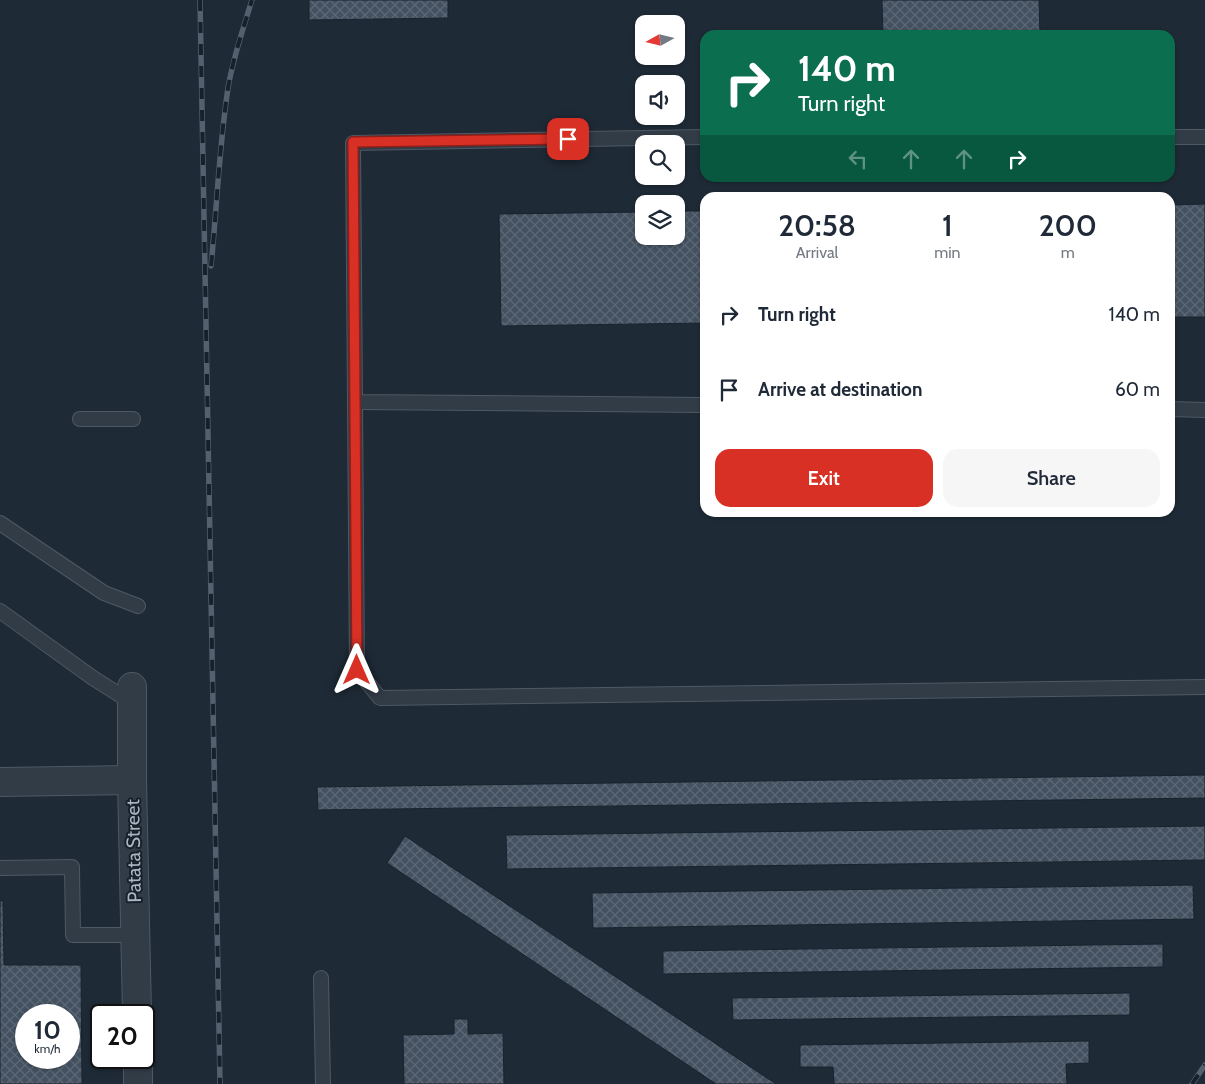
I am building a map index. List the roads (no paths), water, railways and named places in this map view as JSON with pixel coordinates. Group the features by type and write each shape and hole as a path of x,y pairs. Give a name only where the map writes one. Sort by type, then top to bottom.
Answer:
{"street":[{"name":"Patata Street","path":"132,694 137,1004"},
{"path":"0,782 132,780"},
{"path":"138,1069 138,1084"}],"lane":[{"path":"700,137 353,142 357,670 380,698 1205,687"},
{"path":"1175,137 1205,137"},
{"path":"355,402 700,405"},
{"path":"1175,410 1205,410"},
{"path":"80,419 133,419"},
{"path":"0,523 104,592 138,606"},
{"path":"0,611 93,678 132,694"},
{"path":"0,868 72,867 73,935 135,935"},
{"path":"321,978 323,1084"}],"railway":[{"path":"200,0 220,1084"},
{"path":"211,266 220,155 228,88 235,55 252,0"},
{"path":"1192,1084 1205,1065"}]}
